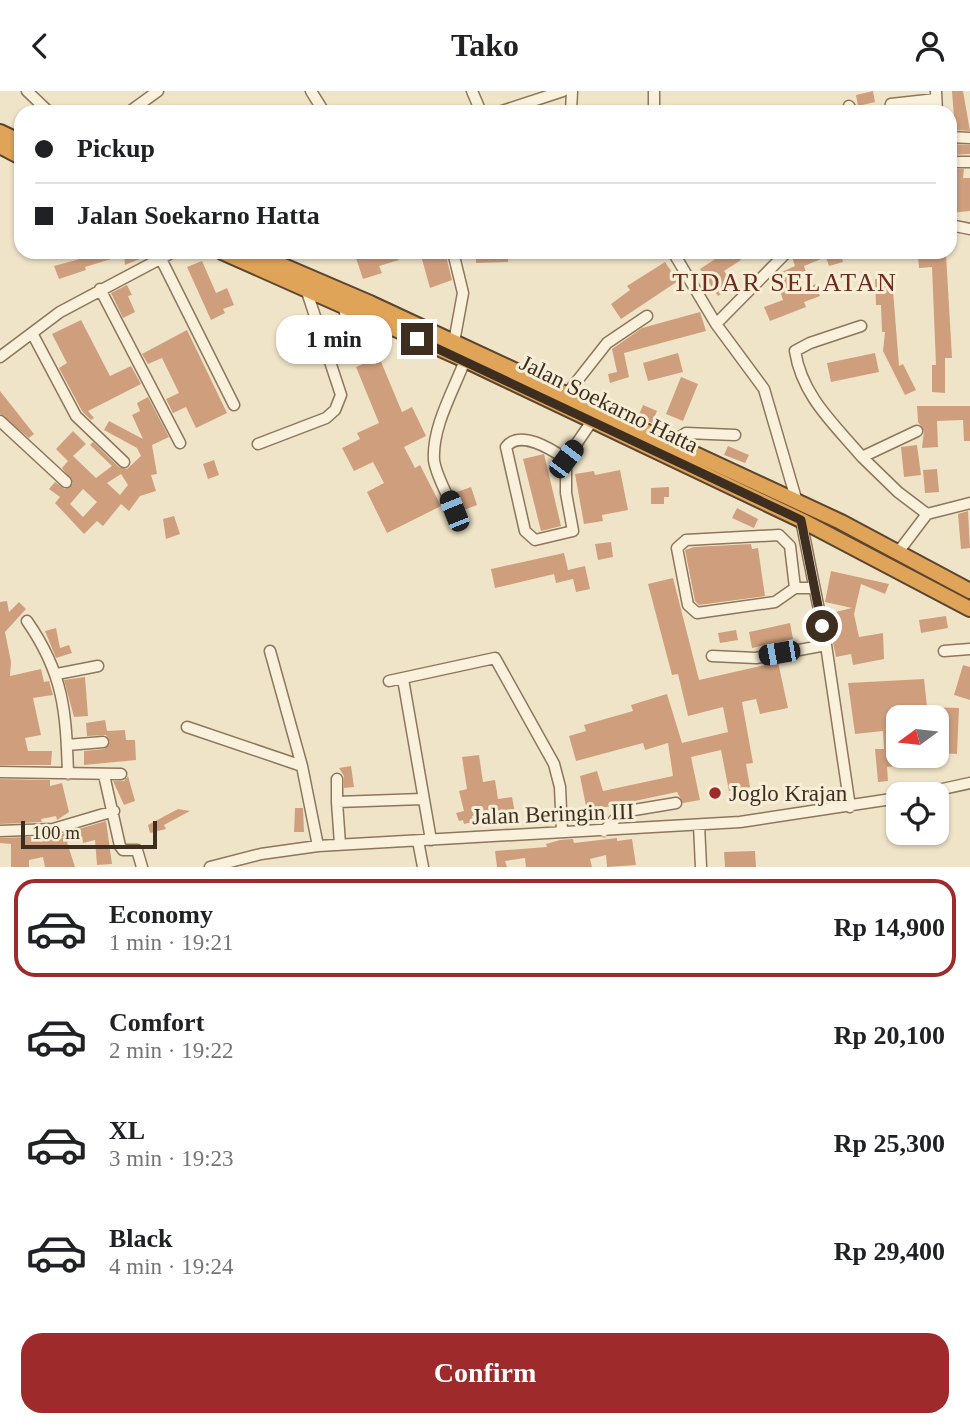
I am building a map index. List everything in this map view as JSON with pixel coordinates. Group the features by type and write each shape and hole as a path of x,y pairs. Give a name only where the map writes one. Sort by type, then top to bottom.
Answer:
{"highway":[{"name":"Jalan Soekarno Hatta","path":"237,259 307,292 324,292 344,307 465,360 801,520 970,609"},
{"name":"Jalan Soekarno Hatta","path":"264,259 324,292 454,342 797,502 899,551 970,591"}],"street":[{"path":"27,91 42,105"},
{"path":"139,105 158,91"},
{"path":"526,105 563,91"},
{"path":"891,105 936,95"},
{"path":"537,100 537,105"},
{"path":"0,357 60,312 161,259 234,405"},
{"path":"454,342 463,292 455,259"},
{"path":"677,259 716,324 764,389 797,502"},
{"path":"716,324 780,259"},
{"path":"100,289 180,443"},
{"path":"258,444 326,418 335,410 341,395 307,292"},
{"path":"344,307 353,357"},
{"path":"566,395 607,343 647,316"},
{"path":"861,326 810,343 795,352 808,393 862,457 898,492 927,514"},
{"path":"32,333 76,416 124,462"},
{"path":"454,511 435,455 440,427 465,360"},
{"path":"0,421 66,482"},
{"path":"566,459 525,440 513,441 506,447 525,531 535,540 573,531 566,493 566,459 592,421"},
{"path":"862,457 917,431"},
{"path":"669,444 685,433 735,435"},
{"path":"899,551 927,514 970,503"},
{"path":"801,520 826,645 850,807"},
{"path":"795,588 790,546 779,535 686,540 677,548 688,605 697,613 775,602 795,588 814,588"},
{"path":"27,621 48,652 57,674 67,745 68,774"},
{"path":"712,656 756,658 826,645"},
{"path":"944,651 970,649"},
{"path":"270,651 302,766 318,846"},
{"path":"389,681 484,659 498,661 525,716 554,764 560,787 562,831"},
{"path":"57,674 99,666"},
{"path":"403,679 431,840"},
{"path":"187,727 302,766"},
{"path":"67,745 103,742"},
{"path":"0,772 121,774"},
{"path":"104,775 120,846 123,850 137,850 142,867"},
{"path":"337,779 340,844"},
{"path":"949,788 970,783"},
{"path":"337,802 422,799"},
{"name":"Jalan Beringin III","path":"210,867 261,854 318,846 699,825 886,800"},
{"path":"604,831 622,811 676,803"},
{"path":"0,831 52,829 114,811"},
{"path":"699,825 701,867"},
{"path":"418,841 423,867"}],"building":[{"path":"873,91 875,102 858,105 856,95"},
{"path":"952,91 963,91 970,131 957,130 957,105 953,105"},
{"path":"957,144 970,145 970,154 957,155"},
{"path":"957,169 964,169 963,178 970,178 970,211 957,212"},
{"path":"80,259 111,259 59,279 54,266"},
{"path":"124,259 140,259 125,265"},
{"path":"356,259 399,259 379,266 382,273 363,279"},
{"path":"422,259 447,259 452,280 430,288"},
{"path":"476,259 508,259 508,262 476,263"},
{"path":"715,259 741,260 724,271 734,286 718,296 700,269"},
{"path":"793,259 821,259 804,266 806,272 794,277 799,290 816,284 820,296 804,302 806,307 770,321 764,307 783,300 775,275 795,266"},
{"path":"827,259 842,259 843,262 829,266"},
{"path":"918,259 946,259 952,358 945,358 945,393 932,392 932,365 936,365 932,267 919,268"},
{"path":"202,261 216,293 227,288 234,305 223,309 225,313 211,320 187,267"},
{"path":"665,262 678,281 621,319 611,304 630,290 627,286"},
{"path":"892,278 899,366 903,364 916,390 905,395 883,351 885,332 882,332 881,305 876,305 875,279"},
{"path":"127,285 132,295 128,296 135,312 123,318 111,293"},
{"path":"700,312 706,331 624,353 629,377 610,383 608,374 617,372 612,349 642,328"},
{"path":"81,320 110,376 131,366 141,384 88,411 94,418 91,420 82,411 59,368 67,363 52,334"},
{"path":"187,330 227,413 196,428 186,407 173,413 166,399 179,393 162,358 148,364 142,354"},
{"path":"678,353 683,372 648,381 643,363"},
{"path":"875,353 879,372 831,382 827,363"},
{"path":"379,357 402,412 412,407 426,436 404,447 415,468 420,465 441,506 387,533 367,492 384,483 373,462 354,471 342,448 360,439 357,433 379,423 356,367"},
{"path":"681,377 698,384 683,421 666,414"},
{"path":"0,391 34,434 29,438 0,414"},
{"path":"148,397 169,437 152,445 157,474 151,475 156,491 140,496 129,511 121,504 103,526 97,521 84,534 55,503 60,497 49,489 55,482 65,489 73,483 62,468 68,461 56,449 73,431 86,444 73,456 96,478 112,466 90,445 93,442 119,467 127,469 141,456 137,448 104,430 109,421 143,439 132,415 140,411 137,403","holes":["121,474 128,485 120,495 107,483","83,489 97,502 83,517 70,504"]},
{"path":"643,405 657,411 652,423 638,417"},
{"path":"917,406 970,406 970,441 964,441 963,420 937,421 938,447 922,448 924,431 918,422"},
{"path":"917,445 921,475 904,477 901,447"},
{"path":"728,446 749,455 745,463 724,455"},
{"path":"544,454 561,526 541,531 523,459"},
{"path":"214,460 219,475 208,479 203,464"},
{"path":"937,469 939,492 925,493 923,470"},
{"path":"620,470 628,510 602,515 603,521 584,524 575,474 594,471 595,475"},
{"path":"471,487 477,505 461,511 454,493"},
{"path":"669,487 669,497 664,497 664,504 651,504 651,488"},
{"path":"737,508 758,519 754,528 732,518"},
{"path":"968,511 970,548 961,549 958,514"},
{"path":"174,516 180,534 166,539 163,519"},
{"path":"611,542 613,557 598,560 595,544"},
{"path":"751,544 752,549 758,548 765,596 699,605 695,601 685,550 694,547"},
{"path":"564,553 568,570 585,566 590,589 576,592 573,579 556,583 554,574 495,588 491,569"},
{"path":"831,571 889,584 885,594 861,584 854,614 859,637 883,633 884,659 853,665 851,654 836,657 827,614 852,608 825,602"},
{"path":"673,578 699,680 778,662 788,708 760,714 756,699 742,702 753,763 746,764 750,787 729,791 721,750 691,757 700,800 683,803 677,792 587,811 580,776 597,771 603,791 673,776 668,743 645,750 643,743 576,761 569,736 586,731 584,725 633,711 631,705 667,694 682,743 728,732 723,707 688,716 678,674 672,675 648,584"},
{"path":"7,601 9,612 19,602 26,609 5,632 11,662 10,676 41,669 44,682 49,681 53,695 33,698 41,735 25,738 28,751 52,751 51,765 0,765 0,602"},
{"path":"946,616 948,628 921,633 919,620"},
{"path":"790,623 793,639 752,648 749,632"},
{"path":"56,628 60,648 69,645 72,653 56,658 45,631"},
{"path":"736,630 738,640 720,643 718,633"},
{"path":"963,665 970,667 970,700 954,695"},
{"path":"85,677 88,716 74,717 64,680"},
{"path":"924,679 927,705 886,705 888,781 878,782 875,749 884,749 883,731 855,734 848,683"},
{"path":"949,708 959,708 957,754 949,754"},
{"path":"105,720 107,731 125,730 126,740 135,740 136,760 84,765 84,751 104,749 110,742 106,735 87,736 86,723"},
{"path":"479,755 483,782 495,780 498,799 512,797 515,813 472,816 473,822 464,824 463,820 459,821 456,813 464,811 459,791 467,789 462,757"},
{"path":"351,766 354,787 344,788 344,776 339,768"},
{"path":"128,776 135,801 124,805 113,781 124,781"},
{"path":"0,779 50,780 50,786 62,783 69,812 57,820 56,816 41,819 42,822 0,824"},
{"path":"295,808 303,808 304,832 294,832"},
{"path":"178,809 190,811 164,825 166,829 150,833 148,825"},
{"path":"106,821 112,864 97,865 95,840 83,843 82,838 67,842 75,867 45,867 43,857 29,860 29,867 11,867 11,844 0,843 0,838 55,836"},
{"path":"617,838 617,841 632,839 636,865 607,867 606,855 590,859 592,867 526,867 525,858 505,861 507,867 497,867 495,851 547,847 546,844 560,840 573,839 574,843"},
{"path":"755,851 756,867 725,867 724,852"}],"place":[{"name":"Joglo Krajan","path":"715,793"}],"district":[{"name":"TIDAR SELATAN","path":"785,282"}],"route":[{"path":"417,339 801,520 822,626"}]}
